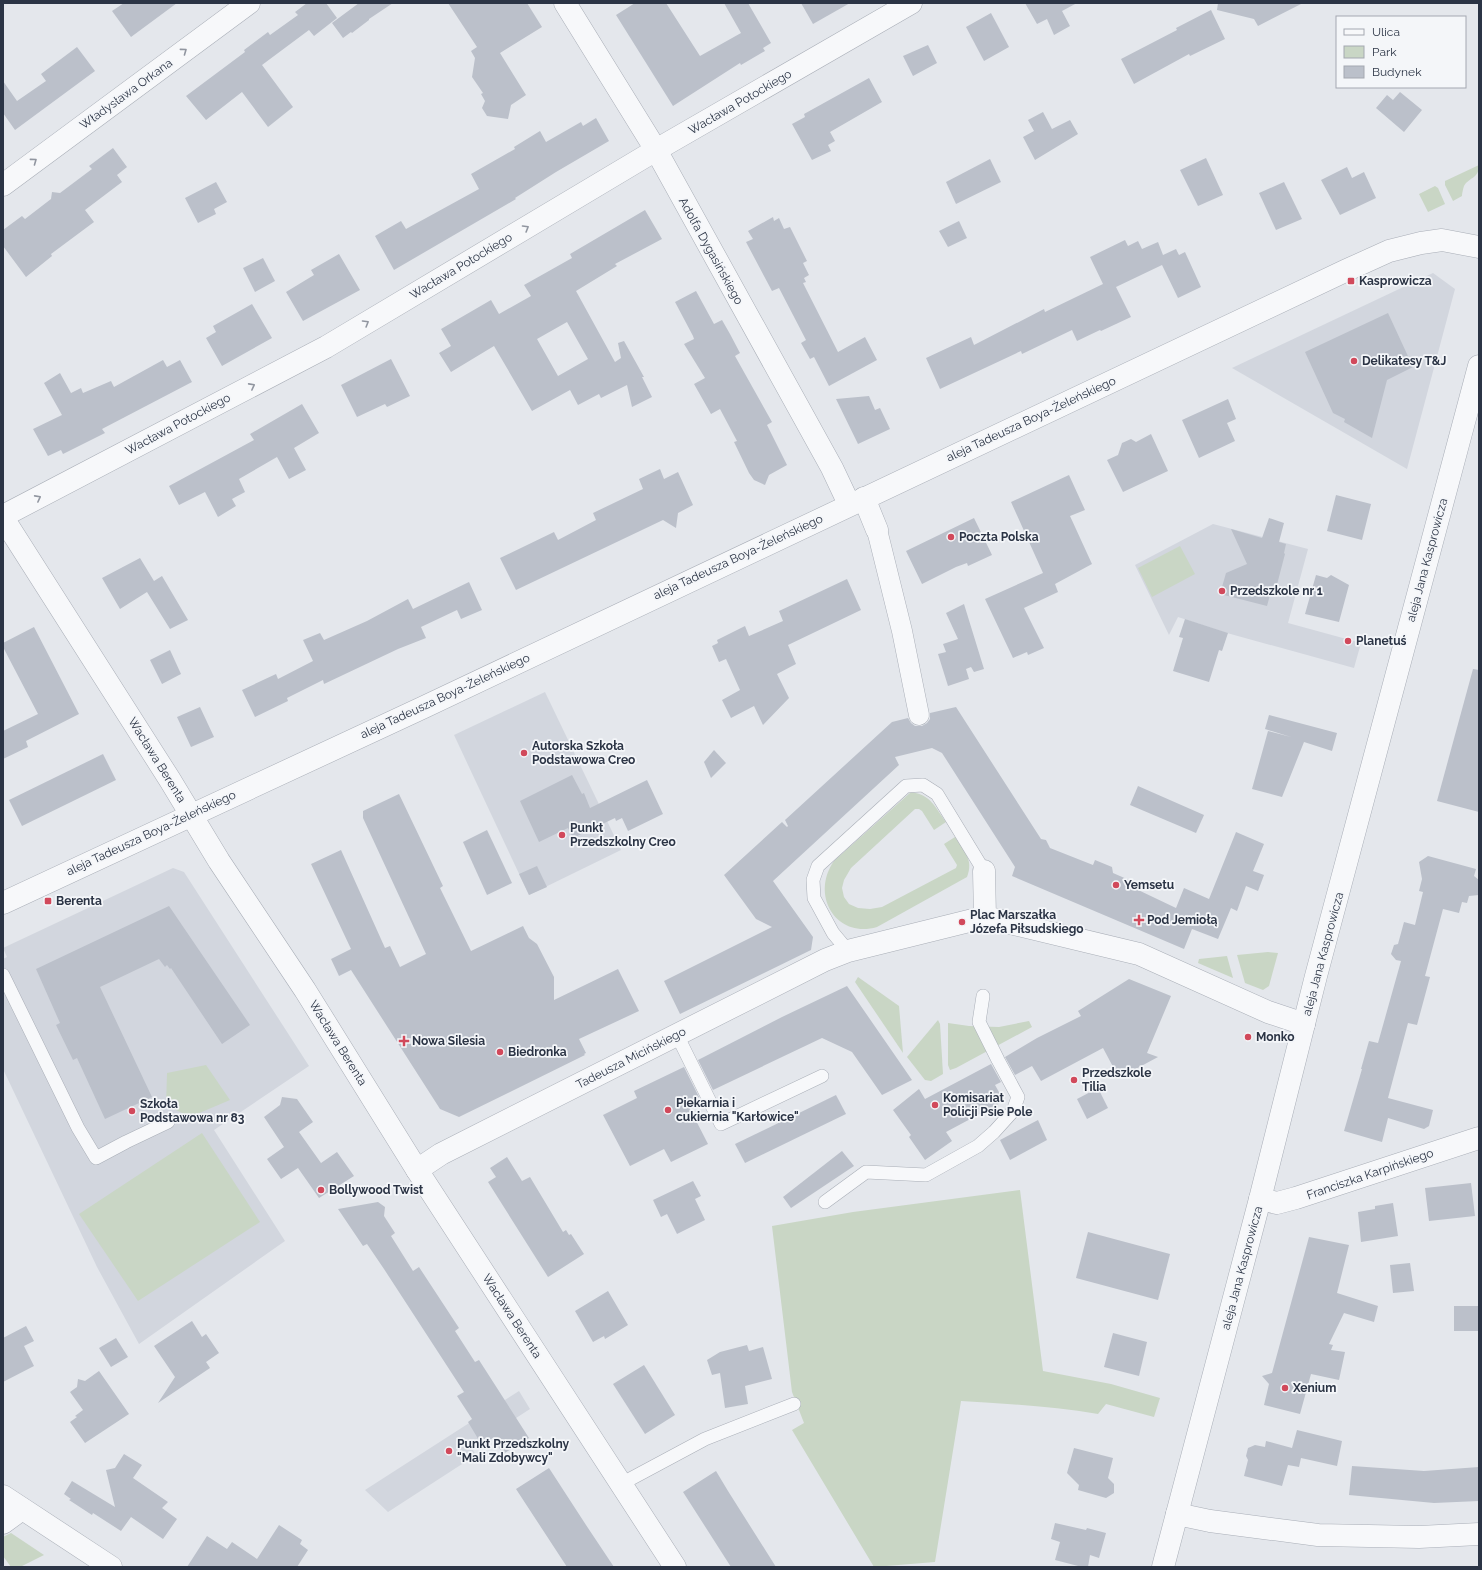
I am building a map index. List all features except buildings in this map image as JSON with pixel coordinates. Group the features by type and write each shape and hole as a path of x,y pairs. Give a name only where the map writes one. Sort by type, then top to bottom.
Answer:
{"street":[{"name":"Władysława Orkana","path":"3,184 249,3"},
{"name":"Adolfa Dygasińskiego","path":"565,3 656,150 832,468 877,530"},
{"name":"Wacława Potockiego","path":"3,517 326,347 656,150 911,3"},
{"name":"aleja Tadeusza Boya-Żeleńskiego","path":"3,903 422,708 1388,251 1409,245 1442,240 1479,247"},
{"name":"aleja Jana Kasprowicza","path":"1163,1567 1260,1199 1304,1024 1473,414 1479,366"},
{"name":"Wacława Berenta","path":"3,517 170,780 234,885 305,990 417,1170 675,1567"},
{"path":"877,530 902,631 919,715"},
{"path":"984,871 985,917"},
{"path":"848,951 985,917 1139,954 1268,1012 1304,1024"},
{"name":"Tadeusza Micińskiego","path":"417,1170 441,1154 825,960 848,951"},
{"name":"Franciszka Karpińskiego","path":"1260,1199 1277,1203 1294,1199 1479,1138"},
{"path":"3,1496 110,1567"},
{"path":"3,1523 22,1509"},
{"path":"1177,1514 1210,1521 1318,1535 1419,1537 1479,1534"}],"lane":[{"path":"848,951 833,933 814,898 813,880 818,866 906,786 923,785 937,794 984,871"},
{"path":"3,975 78,1128 96,1158 168,1122"},
{"path":"825,1202 866,1172 926,1175 978,1146 1013,1111 1018,1097 979,1022 983,996"},
{"path":"677,1035 721,1124 822,1076"},
{"path":"621,1484 705,1439 794,1404"}],"shaded area":[{"path":"1433,273 1455,289 1407,469 1232,368"},
{"name":"Przedszkole nr 1","path":"1213,524 1308,549 1288,623 1361,643 1354,668 1227,633 1178,617 1169,635 1135,565"},
{"path":"545,692 621,850 529,895 454,735"},
{"name":"Szkoła Podstawowa nr 83","path":"173,868 184,872 309,1066 214,1130 285,1241 139,1344 97,1267 3,1069 3,959 7,957 3,948"},
{"name":"Punkt Przedszkolny \"Mali Zdobywcy\"","path":"519,1391 530,1409 471,1447 476,1455 388,1512 365,1490"}],"green space":[{"path":"1479,165 1479,170 1476,175 1464,186 1462,196 1453,201 1445,185 1445,181"},
{"path":"1435,186 1438,188 1445,204 1428,212 1419,194"},
{"path":"1180,546 1195,574 1152,597 1138,568"},
{"path":"911,792 923,796 932,802 946,822 934,830 922,811 915,809 851,868 844,880 842,888 844,897 849,904 858,908 870,909 882,907 956,868 957,865 944,844 955,837 965,851 969,861 969,871 967,877 877,927 862,929 850,927 839,920 831,911 826,900 825,887 827,874 834,861"},
{"path":"1268,952 1278,953 1269,986 1263,990 1245,983 1237,955"},
{"path":"1227,956 1233,978 1198,963 1199,959"},
{"path":"858,977 899,1006 903,1053 855,982"},
{"path":"938,1020 940,1024 943,1074 931,1081 925,1080 907,1057"},
{"path":"1029,1021 1032,1027 950,1070 948,1065 948,1023 969,1026 999,1027"},
{"path":"206,1065 230,1100 190,1117 166,1105 167,1073"},
{"path":"202,1133 260,1222 138,1301 79,1214"},
{"path":"1020,1190 1043,1371 1111,1384 1160,1398 1154,1417 1106,1404 1098,1414 1047,1407 961,1401 935,1562 874,1567 792,1430 804,1423 792,1392 772,1226 853,1212"},
{"path":"11,1533 44,1555 20,1567 11,1567 3,1556 3,1537"}],"place":[{"name":"Kasprowicza","path":"1351,281"},
{"name":"Delikatesy T&J","path":"1354,361"},
{"name":"Poczta Polska","path":"951,537"},
{"name":"Przedszkole nr 1","path":"1222,591"},
{"name":"Planetuś","path":"1348,641"},
{"name":"Autorska Szkoła Podstawowa Creo","path":"524,753"},
{"name":"Punkt Przedszkolny Creo","path":"562,835"},
{"name":"Yemsetu","path":"1116,885"},
{"name":"Berenta","path":"48,901"},
{"name":"Pod Jemiołą","path":"1139,920"},
{"name":"Plac Marszałka Józefa Piłsudskiego","path":"962,922"},
{"name":"Monko","path":"1248,1037"},
{"name":"Nowa Silesia","path":"404,1041"},
{"name":"Biedronka","path":"500,1052"},
{"name":"Przedszkole Tilia","path":"1074,1080"},
{"name":"Komisariat Policji Psie Pole","path":"935,1105"},
{"name":"Piekarnia i cukiernia \"Karłowice\"","path":"668,1110"},
{"name":"Szkoła Podstawowa nr 83","path":"132,1111"},
{"name":"Bollywood Twist","path":"321,1190"},
{"name":"Xenium","path":"1285,1388"},
{"name":"Punkt Przedszkolny \"Mali Zdobywcy\"","path":"449,1451"}]}
